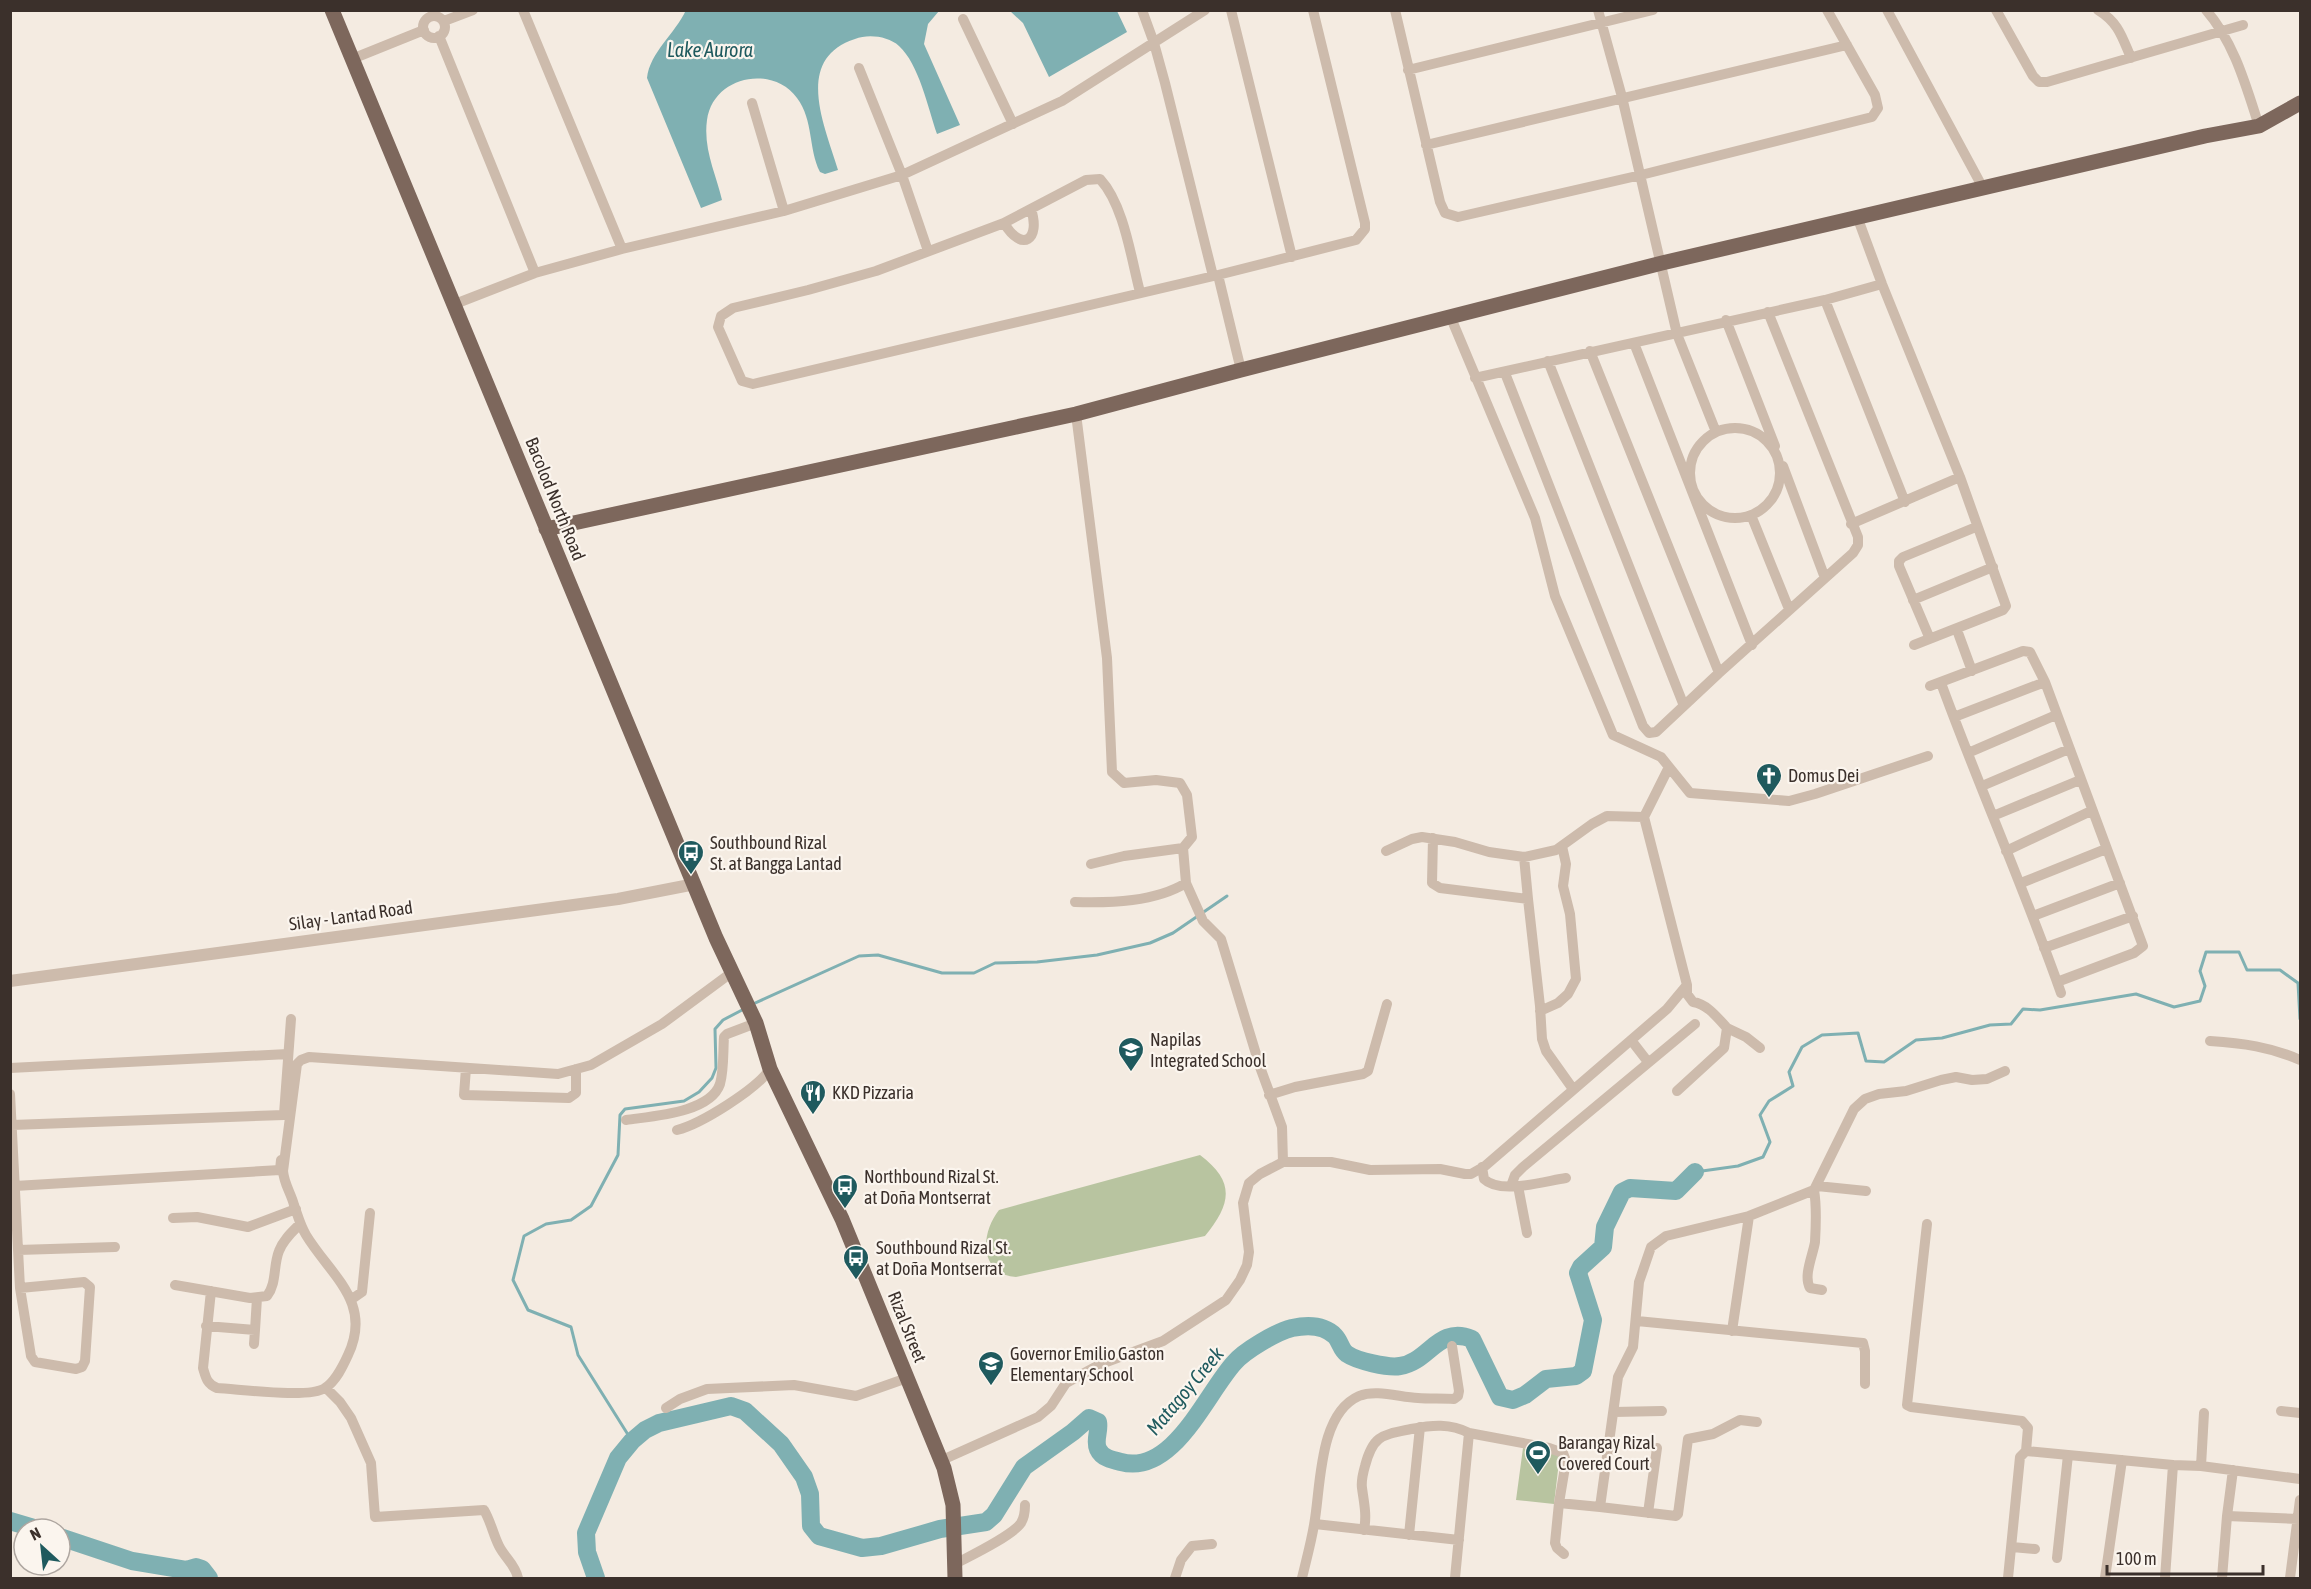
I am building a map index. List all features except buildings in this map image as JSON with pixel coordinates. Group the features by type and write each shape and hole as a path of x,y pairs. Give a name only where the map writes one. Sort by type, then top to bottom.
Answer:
{"main road":[{"name":"Bacolod North Road","path":"332,10 731,973 745,1000"},
{"path":"546,529 1076,414 1662,263 2205,136 2259,126 2301,103"},
{"name":"Rizal Street","path":"745,1000 755,1020 770,1069 842,1219 949,1484 955,1571"}],"street":[{"path":"444,21 473,10"},
{"path":"523,10 622,249"},
{"path":"1142,10 1155,43 1241,370"},
{"path":"455,304 536,273 622,249 784,211 902,175 1062,101 1205,10"},
{"path":"1231,10 1292,256"},
{"path":"1140,292 1121,219 1110,194 1100,179 1086,180 1004,223 876,271 727,311 721,315 718,327 742,381 753,384 1351,242 1360,237 1365,229 1313,10"},
{"path":"1395,10 1440,202 1449,216 1458,217 1641,175 1872,117 1878,108 1877,101 1827,10"},
{"path":"1598,10 1641,175 1677,334 1716,432"},
{"path":"1408,70 1653,10"},
{"path":"1887,10 1983,188"},
{"path":"1996,10 2033,76 2039,82 2057,80 2243,25"},
{"path":"2098,10 2112,19 2117,26 2131,58"},
{"path":"2206,10 2222,31 2243,77 2259,126"},
{"path":"429,14 444,21 445,30 439,36 431,37 424,30 429,14"},
{"path":"963,19 1013,124"},
{"path":"352,58 424,30"},
{"path":"439,36 536,273"},
{"path":"1426,145 1847,45"},
{"path":"860,68 902,175 928,251"},
{"path":"752,103 784,211"},
{"path":"1004,223 1014,238 1019,240 1029,237 1035,229 1031,209"},
{"path":"1858,219 1960,480 2006,606 2003,610 1957,630 1914,645"},
{"path":"1475,378 1505,373 1590,351 1677,334 1726,320 1825,300 1882,284"},
{"path":"1825,300 1905,502"},
{"path":"1505,373 1643,726 1649,733 1656,732 1853,553 1858,545 1858,537 1768,312"},
{"path":"1451,318 1535,518 1555,596 1610,732 1660,757 1687,791 1694,795 1790,801 1815,795 1928,756"},
{"path":"1726,320 1824,578"},
{"path":"1634,343 1752,645"},
{"path":"1590,351 1719,673"},
{"path":"1548,361 1684,706"},
{"path":"1076,414 1107,658 1112,772 1124,783 1156,780 1180,783 1187,795 1192,837 1183,848 1124,856 1091,864"},
{"path":"1729,428 1744,428 1757,433 1769,442 1778,455 1779,486 1772,500 1760,511 1751,515 1730,518 1715,514 1692,493 1690,465 1695,451 1704,440 1716,432 1729,428"},
{"path":"1851,524 1960,480"},
{"path":"1751,515 1790,609"},
{"path":"1930,639 1899,566 1899,561 1903,557 1976,527"},
{"path":"1913,600 1993,567"},
{"path":"1957,630 1972,671"},
{"path":"2023,651 2030,652 2045,682 2091,811 2143,941 2140,950 2059,988 2021,883 1982,786 1954,717 1936,684 1972,671 2023,651"},
{"path":"1954,717 2045,682"},
{"path":"1968,753 2056,715"},
{"path":"1982,786 2069,749"},
{"path":"1669,767 1644,817 1687,985 1687,994 1693,1002 1712,1011 1727,1028 1746,1037 1760,1048"},
{"path":"1993,816 2080,780"},
{"path":"2006,850 2091,811"},
{"path":"1386,851 1422,837 1489,852 1524,857 1547,853 1562,846 1607,816 1644,817"},
{"path":"1433,838 1431,867 1434,886 1513,899 1528,899"},
{"path":"1540,1011 1558,1003 1568,994 1576,978 1570,914 1563,886 1566,864 1562,846"},
{"path":"1183,848 1186,883 1203,921 1221,939 1269,1095 1277,1110 1282,1127 1283,1162"},
{"path":"2021,883 2106,849"},
{"path":"1524,857 1542,1039 1546,1051 1573,1089"},
{"path":"1076,902 1111,902 1171,892 1186,883"},
{"path":"2032,916 2120,883"},
{"name":"Silay - Lantad Road","path":"10,981 618,898 695,884"},
{"path":"2044,948 2133,916"},
{"path":"211,1291 203,1368 211,1385 217,1388 294,1394 315,1392 326,1388 338,1374 353,1345 356,1317 352,1299 300,1224 284,1182 283,1171 297,1064 301,1060 309,1057 558,1074 591,1065 662,1024 731,973"},
{"path":"940,1461 1038,1417 1052,1406 1066,1383 1101,1364 1163,1341 1226,1300 1247,1265 1249,1242 1243,1203 1249,1183 1260,1174 1283,1162 1331,1162 1370,1170 1440,1169 1471,1174 1667,1009 1687,985"},
{"path":"1269,1095 1368,1071 1387,1004"},
{"path":"15,1186 280,1170 291,1019"},
{"path":"626,1120 686,1110 710,1098 719,1085 724,1037 755,1020"},
{"path":"1527,1233 1515,1186 1515,1175 1695,1024"},
{"path":"1677,1091 1724,1048 1727,1028"},
{"path":"1631,1040 1648,1062"},
{"path":"2210,1041 2247,1043 2279,1050 2301,1060"},
{"path":"10,1068 288,1054"},
{"path":"466,1068 464,1095 569,1098 576,1093 576,1069"},
{"path":"677,1130 693,1126 715,1113 763,1080 770,1069"},
{"path":"1822,1290 1810,1288 1807,1281 1815,1244 1816,1188 1854,1109 1865,1099 1879,1094 1906,1091 1956,1077 1972,1080 1987,1078 2005,1071"},
{"path":"10,1094 20,1288 32,1359 35,1362 76,1369 82,1367 85,1362 90,1287 84,1282 20,1288"},
{"path":"12,1125 284,1115"},
{"path":"1482,1167 1484,1179 1490,1184 1515,1186 1566,1178"},
{"path":"1600,1507 1618,1377 1631,1353 1637,1321 1639,1282 1651,1247 1666,1236 1749,1216 1816,1188 1866,1191"},
{"path":"173,1218 197,1217 248,1227 296,1209"},
{"path":"352,1299 362,1292 370,1213"},
{"path":"1732,1331 1749,1216"},
{"path":"175,1285 257,1298 267,1296 274,1287 279,1251 300,1224"},
{"path":"1927,1224 1905,1401 1911,1407 2022,1420 2028,1428 2026,1451 2020,1457 2008,1578"},
{"path":"18,1250 115,1247"},
{"path":"254,1344 257,1298"},
{"path":"1637,1321 1863,1343 1865,1384"},
{"path":"206,1326 255,1330"},
{"path":"1302,1578 1315,1524 1323,1455 1329,1434 1341,1410 1359,1396 1370,1393 1454,1399 1458,1396 1459,1380 1452,1346"},
{"path":"666,1408 680,1399 707,1389 794,1385 856,1396 907,1378"},
{"path":"326,1388 351,1418 371,1463 375,1517 484,1510 492,1523 499,1546 515,1567 518,1578"},
{"path":"1614,1412 1662,1411"},
{"path":"2281,1411 2301,1413"},
{"path":"2201,1466 2204,1413"},
{"path":"1559,1503 1673,1517 1678,1514 1688,1439 1713,1434 1740,1420 1757,1422"},
{"path":"1364,1530 1366,1515 1361,1487 1362,1477 1373,1443 1395,1432 1445,1425 1459,1427 1470,1433 1549,1448 1563,1453 1566,1461 1555,1543 1563,1554"},
{"path":"1409,1535 1420,1427"},
{"path":"1455,1578 1470,1433"},
{"path":"1648,1513 1657,1448"},
{"path":"2026,1451 2201,1466 2301,1479"},
{"path":"2057,1558 2068,1455"},
{"path":"2105,1578 2122,1460"},
{"path":"2165,1578 2173,1465"},
{"path":"2222,1578 2233,1470"},
{"path":"2290,1578 2301,1500"},
{"path":"955,1571 1021,1523 1025,1505"},
{"path":"2227,1516 2298,1519"},
{"path":"1315,1524 1459,1540"},
{"path":"1175,1578 1186,1551 1198,1544 1212,1544"},
{"path":"2012,1546 2035,1549"}],"green space":[{"path":"1200,1155 1220,1175 1226,1194 1220,1214 1205,1236 1016,1277 995,1269 989,1261 986,1241 988,1230 999,1210"},
{"name":"Barangay Rizal Covered Court","path":"1523,1448 1560,1453 1554,1504 1516,1500"}],"water":[{"name":"Lake Aurora","path":"686,10 939,11 928,24 924,44 960,125 937,134 917,75 899,46 878,37 855,39 836,49 824,62 819,78 818,96 821,114 838,170 825,174 820,172 806,116 797,98 786,87 759,78 745,80 720,93 712,105 707,120 707,141 722,200 701,208 647,78 658,51"},
{"path":"1010,11 1117,11 1127,32 1049,77 1023,23"}],"waterway":[{"path":"753,1004 859,956 878,955 942,973 974,973 995,963 1037,962 1097,955 1150,943 1173,933 1227,896"},
{"name":"Matagoy Creek","path":"1695,1172 1738,1166 1763,1157 1770,1142 1760,1115 1769,1101 1793,1086 1789,1072 1802,1047 1822,1035 1858,1033 1866,1061 1884,1062 1916,1040 1942,1038 1990,1025 2011,1024 2023,1009 2040,1010 2136,994 2174,1007 2200,1001 2205,986 2200,971 2206,952 2239,952 2247,970 2280,970 2298,983 2300,1019"},
{"path":"632,1441 578,1355 571,1327 528,1310 513,1280 524,1236 546,1224 571,1220 591,1206 618,1155 620,1115 625,1109 684,1101 699,1092 712,1078 716,1068 715,1029 723,1020 744,1009"},
{"name":"Matagoy Creek","path":"596,1578 587,1552 586,1533 618,1458 632,1441 645,1430 659,1423 731,1406 745,1411 781,1444 804,1477 810,1494 811,1526 819,1536 862,1548 881,1546 940,1529 986,1522 994,1515 1024,1467 1089,1418 1098,1422 1097,1446 1105,1457 1121,1462 1140,1463 1157,1457 1187,1429 1239,1358 1269,1338 1292,1328 1320,1327 1335,1336 1343,1350 1352,1357 1388,1366 1410,1363 1442,1340 1450,1337 1460,1336 1472,1339 1500,1397 1513,1400 1525,1395 1546,1379 1576,1376 1583,1371 1593,1320 1578,1273 1581,1267 1603,1247 1605,1227 1622,1192 1630,1188 1676,1191 1695,1172"},
{"name":"Matagoy Creek","path":"72,1541 132,1561 186,1570 196,1567 202,1569 209,1578"}],"place":[{"name":"Domus Dei","path":"1769,799"},
{"name":"Southbound Rizal St. at Bangga Lantad","path":"691,876"},
{"name":"Napilas Integrated School","path":"1131,1073"},
{"name":"KKD Pizzaria","path":"813,1116"},
{"name":"Northbound Rizal St. at Doña Montserrat","path":"845,1210"},
{"name":"Southbound Rizal St. at Doña Montserrat","path":"856,1281"},
{"name":"Governor Emilio Gaston Elementary School","path":"991,1387"},
{"name":"Barangay Rizal Covered Court","path":"1538,1476"}]}
